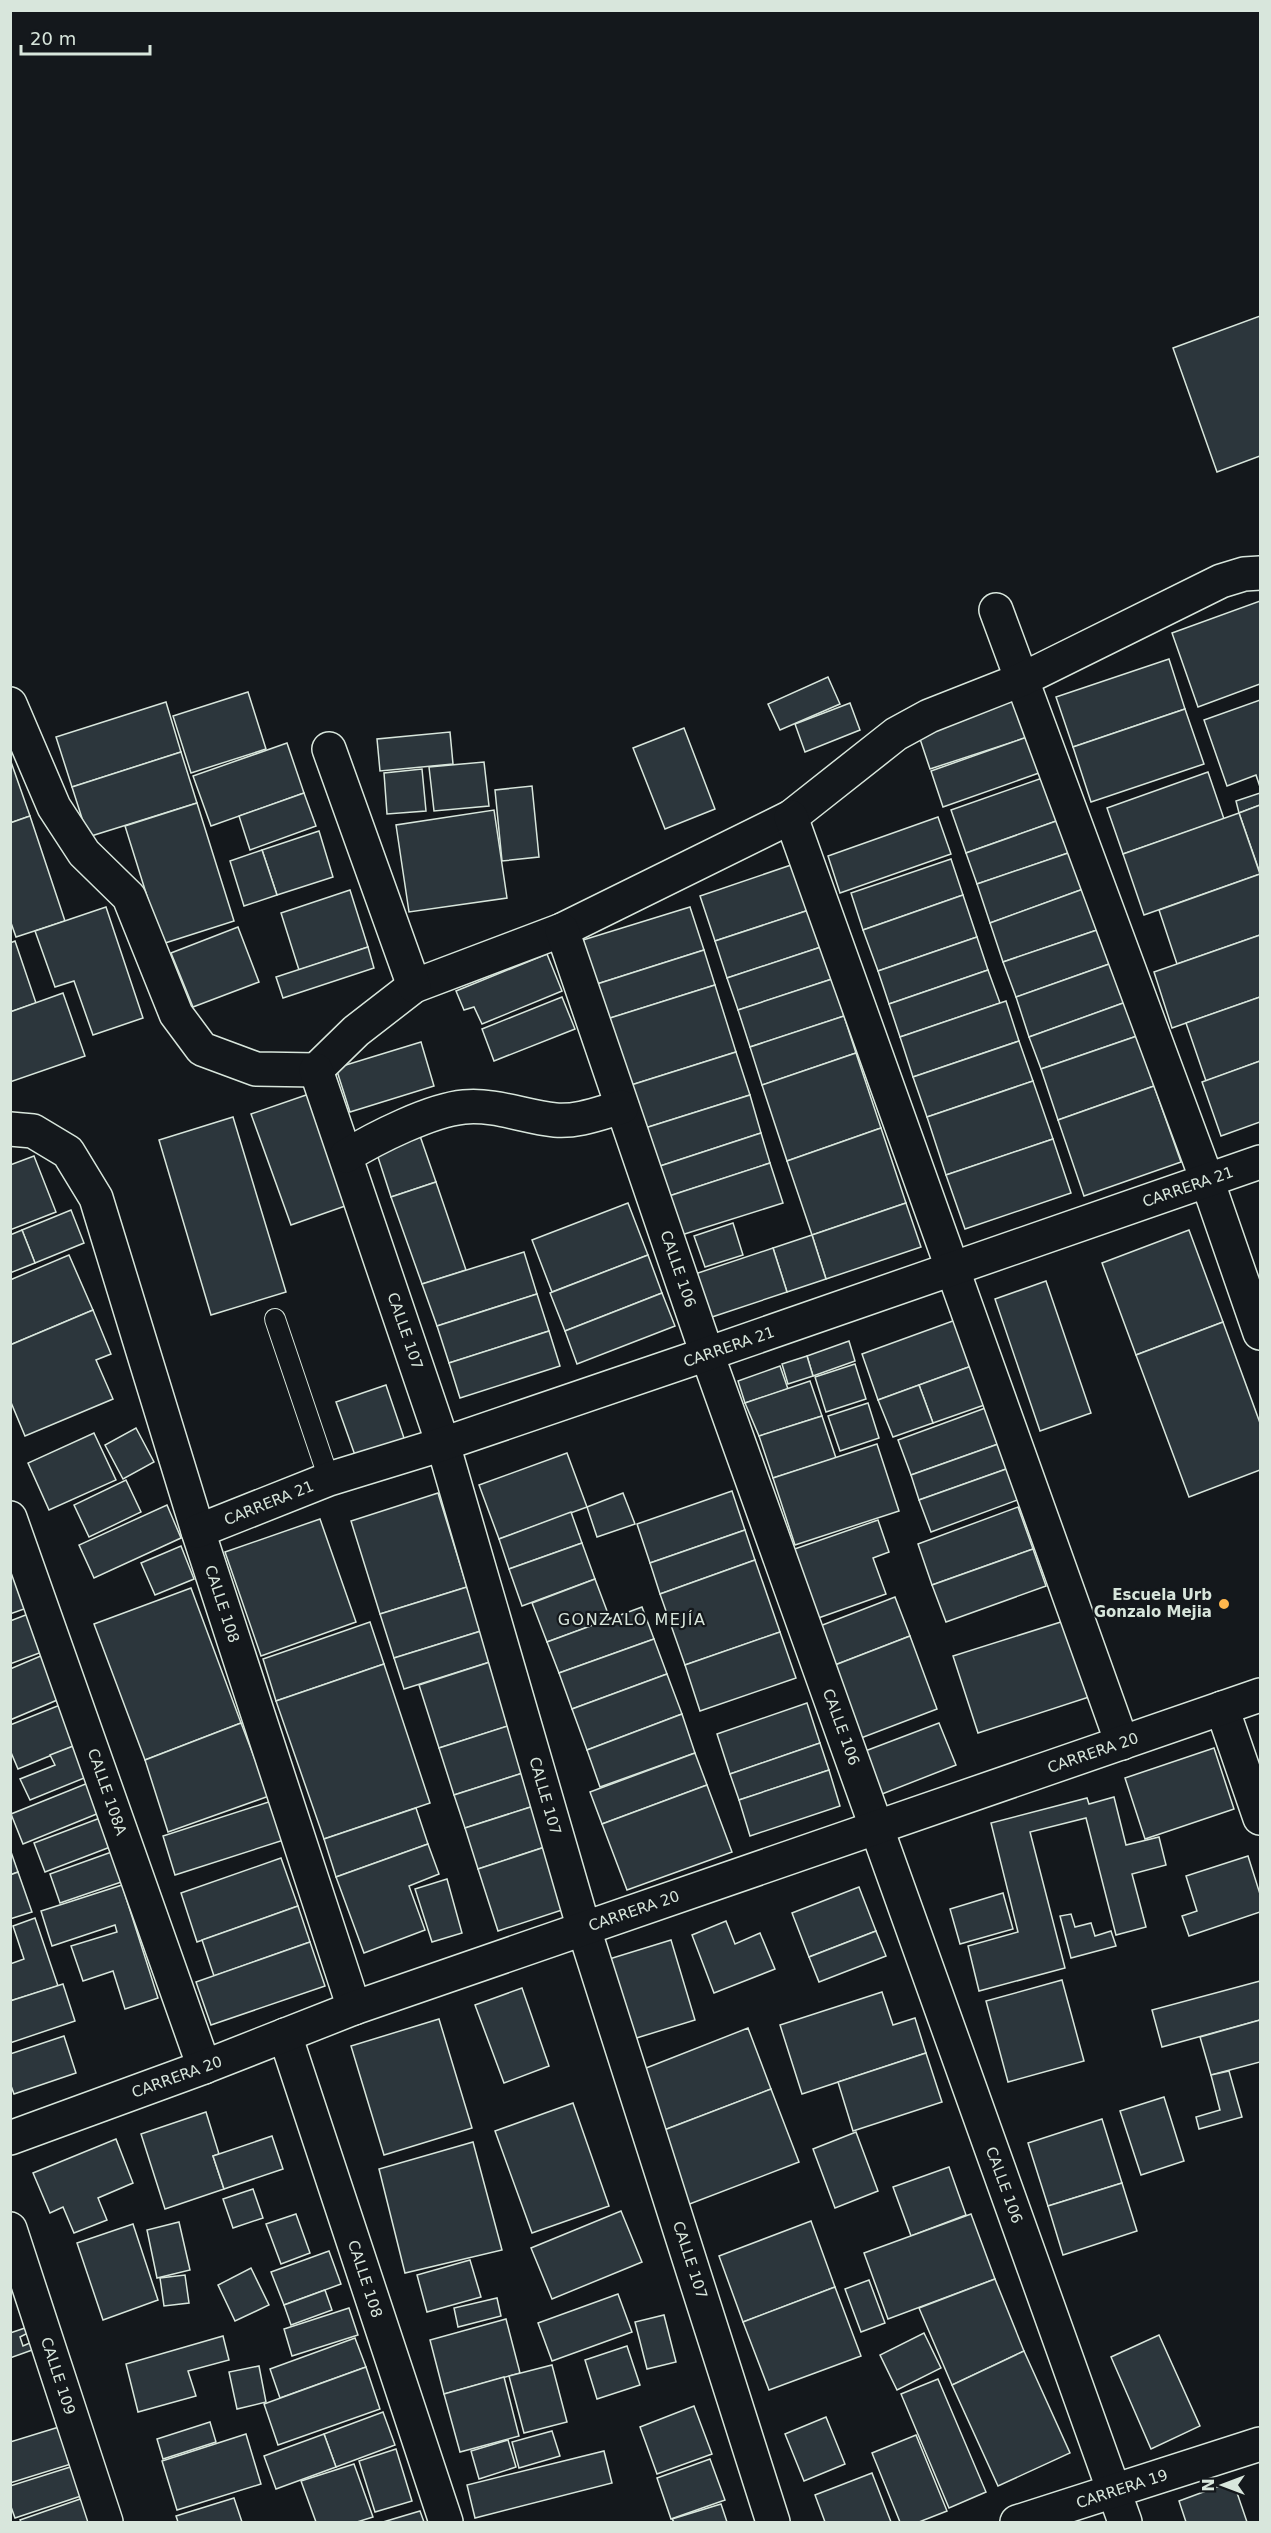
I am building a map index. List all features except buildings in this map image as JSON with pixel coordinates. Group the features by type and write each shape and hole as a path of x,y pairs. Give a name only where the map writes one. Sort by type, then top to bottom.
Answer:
{"street":[{"path":"10,704 54,807 84,853 129,897 176,1014 202,1049 256,1069 316,1070 356,1031 414,986 562,930 791,817 896,734 929,716 1023,679 1221,580 1244,574 1260,573"},
{"path":"996,610 1207,1180 1260,1333"},
{"path":"329,749 414,986"},
{"path":"791,817 1122,1743"},
{"name":"CALLE 106","path":"562,930 708,1354 1125,2523"},
{"name":"CALLE 107","path":"316,1070 443,1444 584,1929 773,2523"},
{"path":"346,1155 373,1139 424,1118 464,1107 495,1108 555,1120 577,1120 622,1107"},
{"name":"CALLE 108","path":"10,1129 33,1131 68,1152 96,1198 198,1531 354,2008"},
{"name":"CARRERA 21","path":"198,1531 329,1479 443,1444 708,1354 1260,1162"},
{"name":"CALLE 108A","path":"10,1518 204,2067"},
{"name":"CARRERA 20","path":"10,2138 204,2067 354,2008 1260,1695"},
{"path":"1222,1708 1260,1818"},
{"name":"CALLE 108","path":"285,2035 446,2523"},
{"name":"CALLE 109","path":"10,2229 106,2523"},
{"name":"CARRERA 19","path":"1017,2523 1260,2444"}],"lane":[{"path":"275,1319 329,1479"}],"place":[{"name":"Escuela Urb Gonzalo Mejia","path":"1224,1604"}],"district":[{"name":"GONZALO MEJÍA","path":"632,1619"}]}
